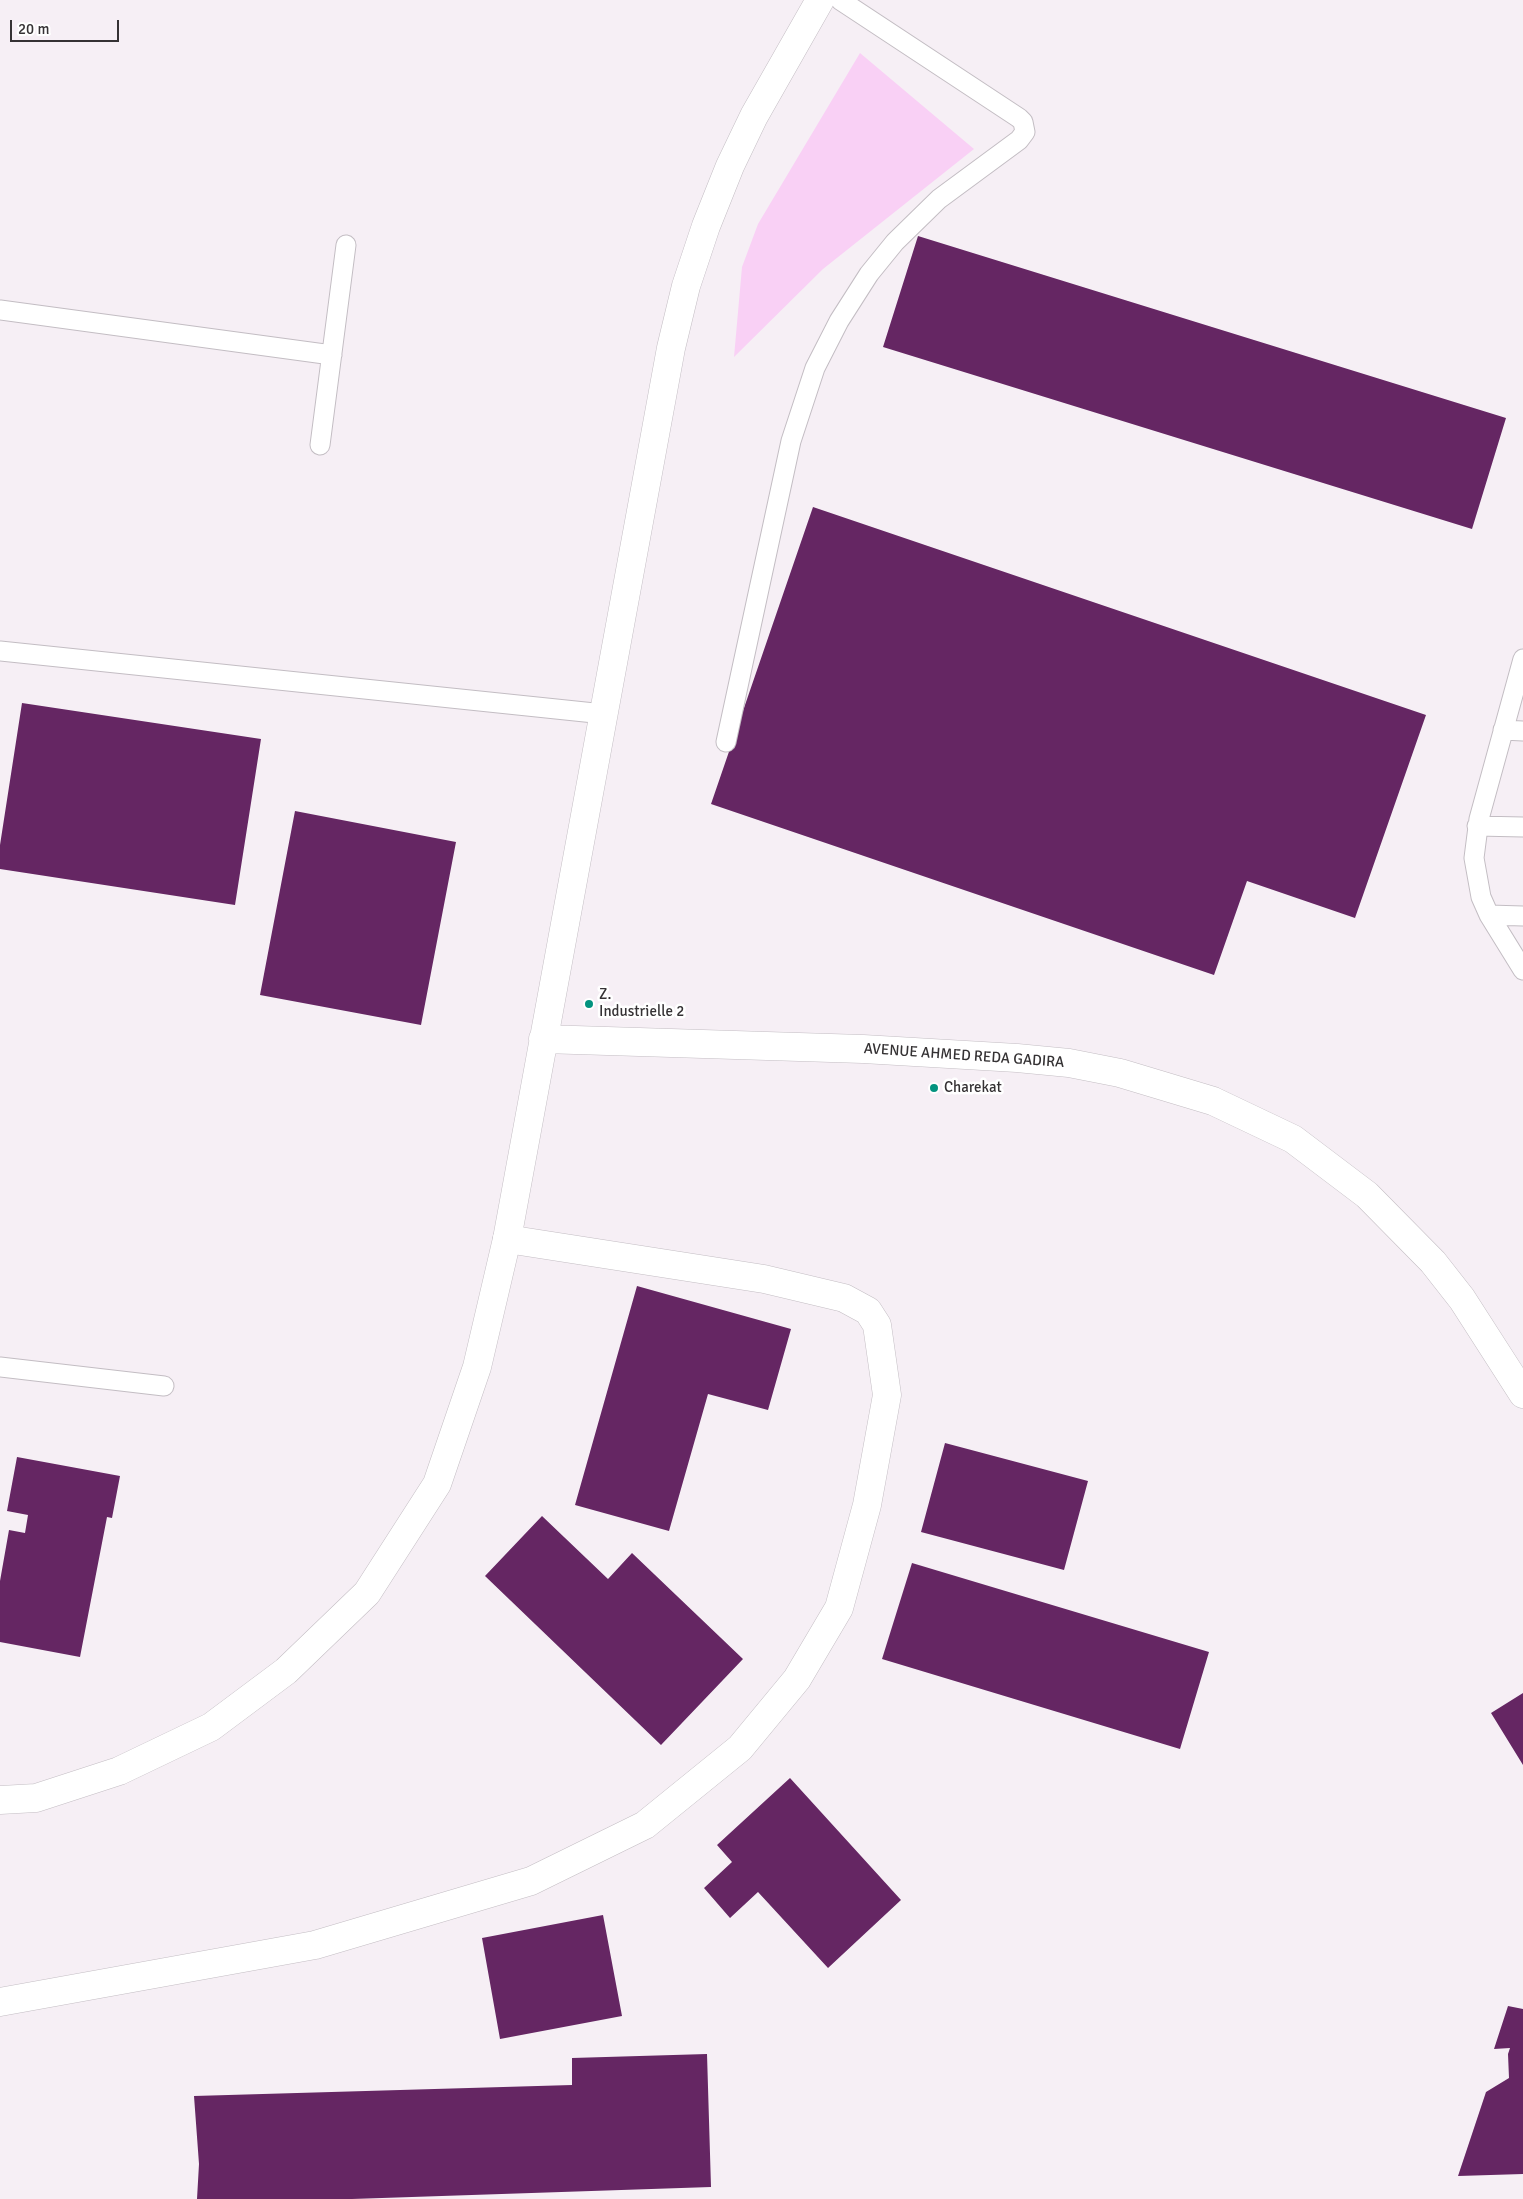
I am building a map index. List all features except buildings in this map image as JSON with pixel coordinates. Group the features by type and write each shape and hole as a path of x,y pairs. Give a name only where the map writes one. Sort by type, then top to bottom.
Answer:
{"main road":[{"path":"0,1800 36,1798 119,1771 211,1727 286,1671 366,1593 437,1484 477,1367 507,1239 671,348 686,286 706,226 730,166 759,108 820,0"},
{"name":"AVENUE AHMED REDA GADIRA","path":"543,1039 863,1049 1017,1058 1068,1063 1120,1073 1213,1101 1293,1139 1367,1195 1401,1227 1456,1291 1488,1337 1523,1394"},
{"path":"0,2002 315,1945 531,1881 645,1825 740,1748 797,1679 839,1608 869,1496 887,1395 877,1325 868,1311 844,1298 764,1279 507,1239"}],"lane":[{"path":"726,742 791,441 815,368 839,321 869,274 895,242 939,199 1020,140 1025,132 1023,122 1019,118 840,0"},
{"path":"320,445 346,246"},
{"path":"0,310 332,355"},
{"path":"0,651 604,714"},
{"path":"1523,659 1477,826 1474,858 1476,878 1489,915 1523,970"},
{"path":"1503,730 1523,731"},
{"path":"1477,826 1523,827"},
{"path":"1489,915 1523,916"},
{"path":"0,1367 164,1386"}],"shaded area":[{"path":"860,53 974,149 823,269 734,357 742,267 758,224"}],"place":[{"name":"Z. Industrielle 2","path":"589,1004"},
{"name":"Charekat","path":"934,1088"}]}
